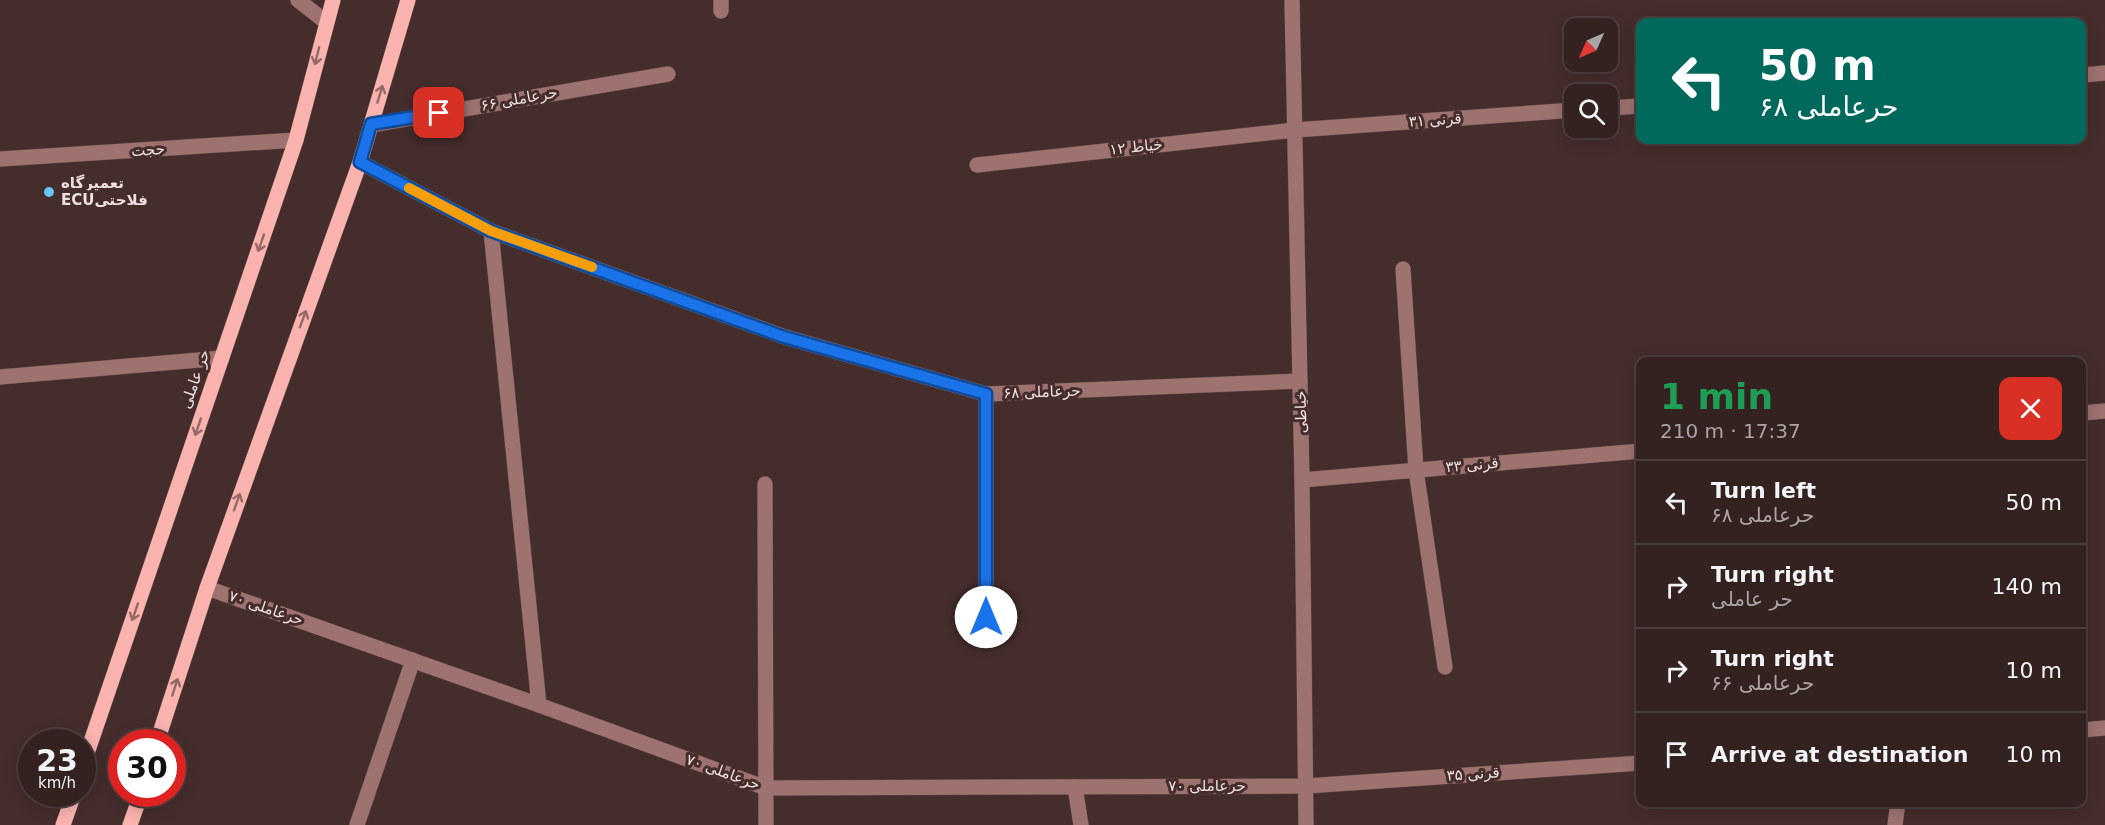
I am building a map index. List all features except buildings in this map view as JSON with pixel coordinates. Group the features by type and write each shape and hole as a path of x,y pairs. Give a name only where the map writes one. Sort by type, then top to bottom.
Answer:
{"main road":[{"name":"حر عاملی","path":"95,729 296,140 333,0"},
{"path":"161,729 207,588 360,162 408,0"},
{"path":"63,825 69,807"},
{"path":"130,825 136,807"}],"street":[{"path":"298,0 326,22"},
{"name":"خیاطی","path":"1292,0 1302,480 1306,825"},
{"path":"2086,75 2105,73"},
{"name":"حرعاملی ۶۶","path":"371,124 668,74"},
{"path":"1618,107 1636,105"},
{"name":"قرنی ۳۱","path":"1295,130 1564,111"},
{"name":"خیاط ۱۲","path":"977,165 1295,130"},
{"name":"حجت","path":"0,159 296,140"},
{"name":"حرعاملی ۶۸","path":"360,162 491,231 784,337 986,394 1300,381"},
{"path":"491,231 539,705"},
{"path":"1403,268 1416,470 1445,667"},
{"path":"0,377 222,358"},
{"path":"986,394 986,617"},
{"path":"2086,413 2105,411"},
{"name":"قرنی ۳۳","path":"1302,480 1636,450"},
{"path":"765,484 766,825"},
{"name":"حرعاملی ۷۰","path":"207,588 766,788 1306,786"},
{"path":"357,825 413,660"},
{"path":"2086,730 2105,728"},
{"name":"قرنی ۳۵","path":"1306,786 1636,763"},
{"path":"1075,787 1081,825"},
{"path":"1895,825 1897,807"}],"slow traffic":[{"path":"409,188 491,231 592,267"}],"place":[{"name":"تعمیرگاه ECUفلاحتی","path":"49,192"}],"route":[{"path":"439,113 371,124 360,162 491,231 784,337 986,394 986,617"}]}
